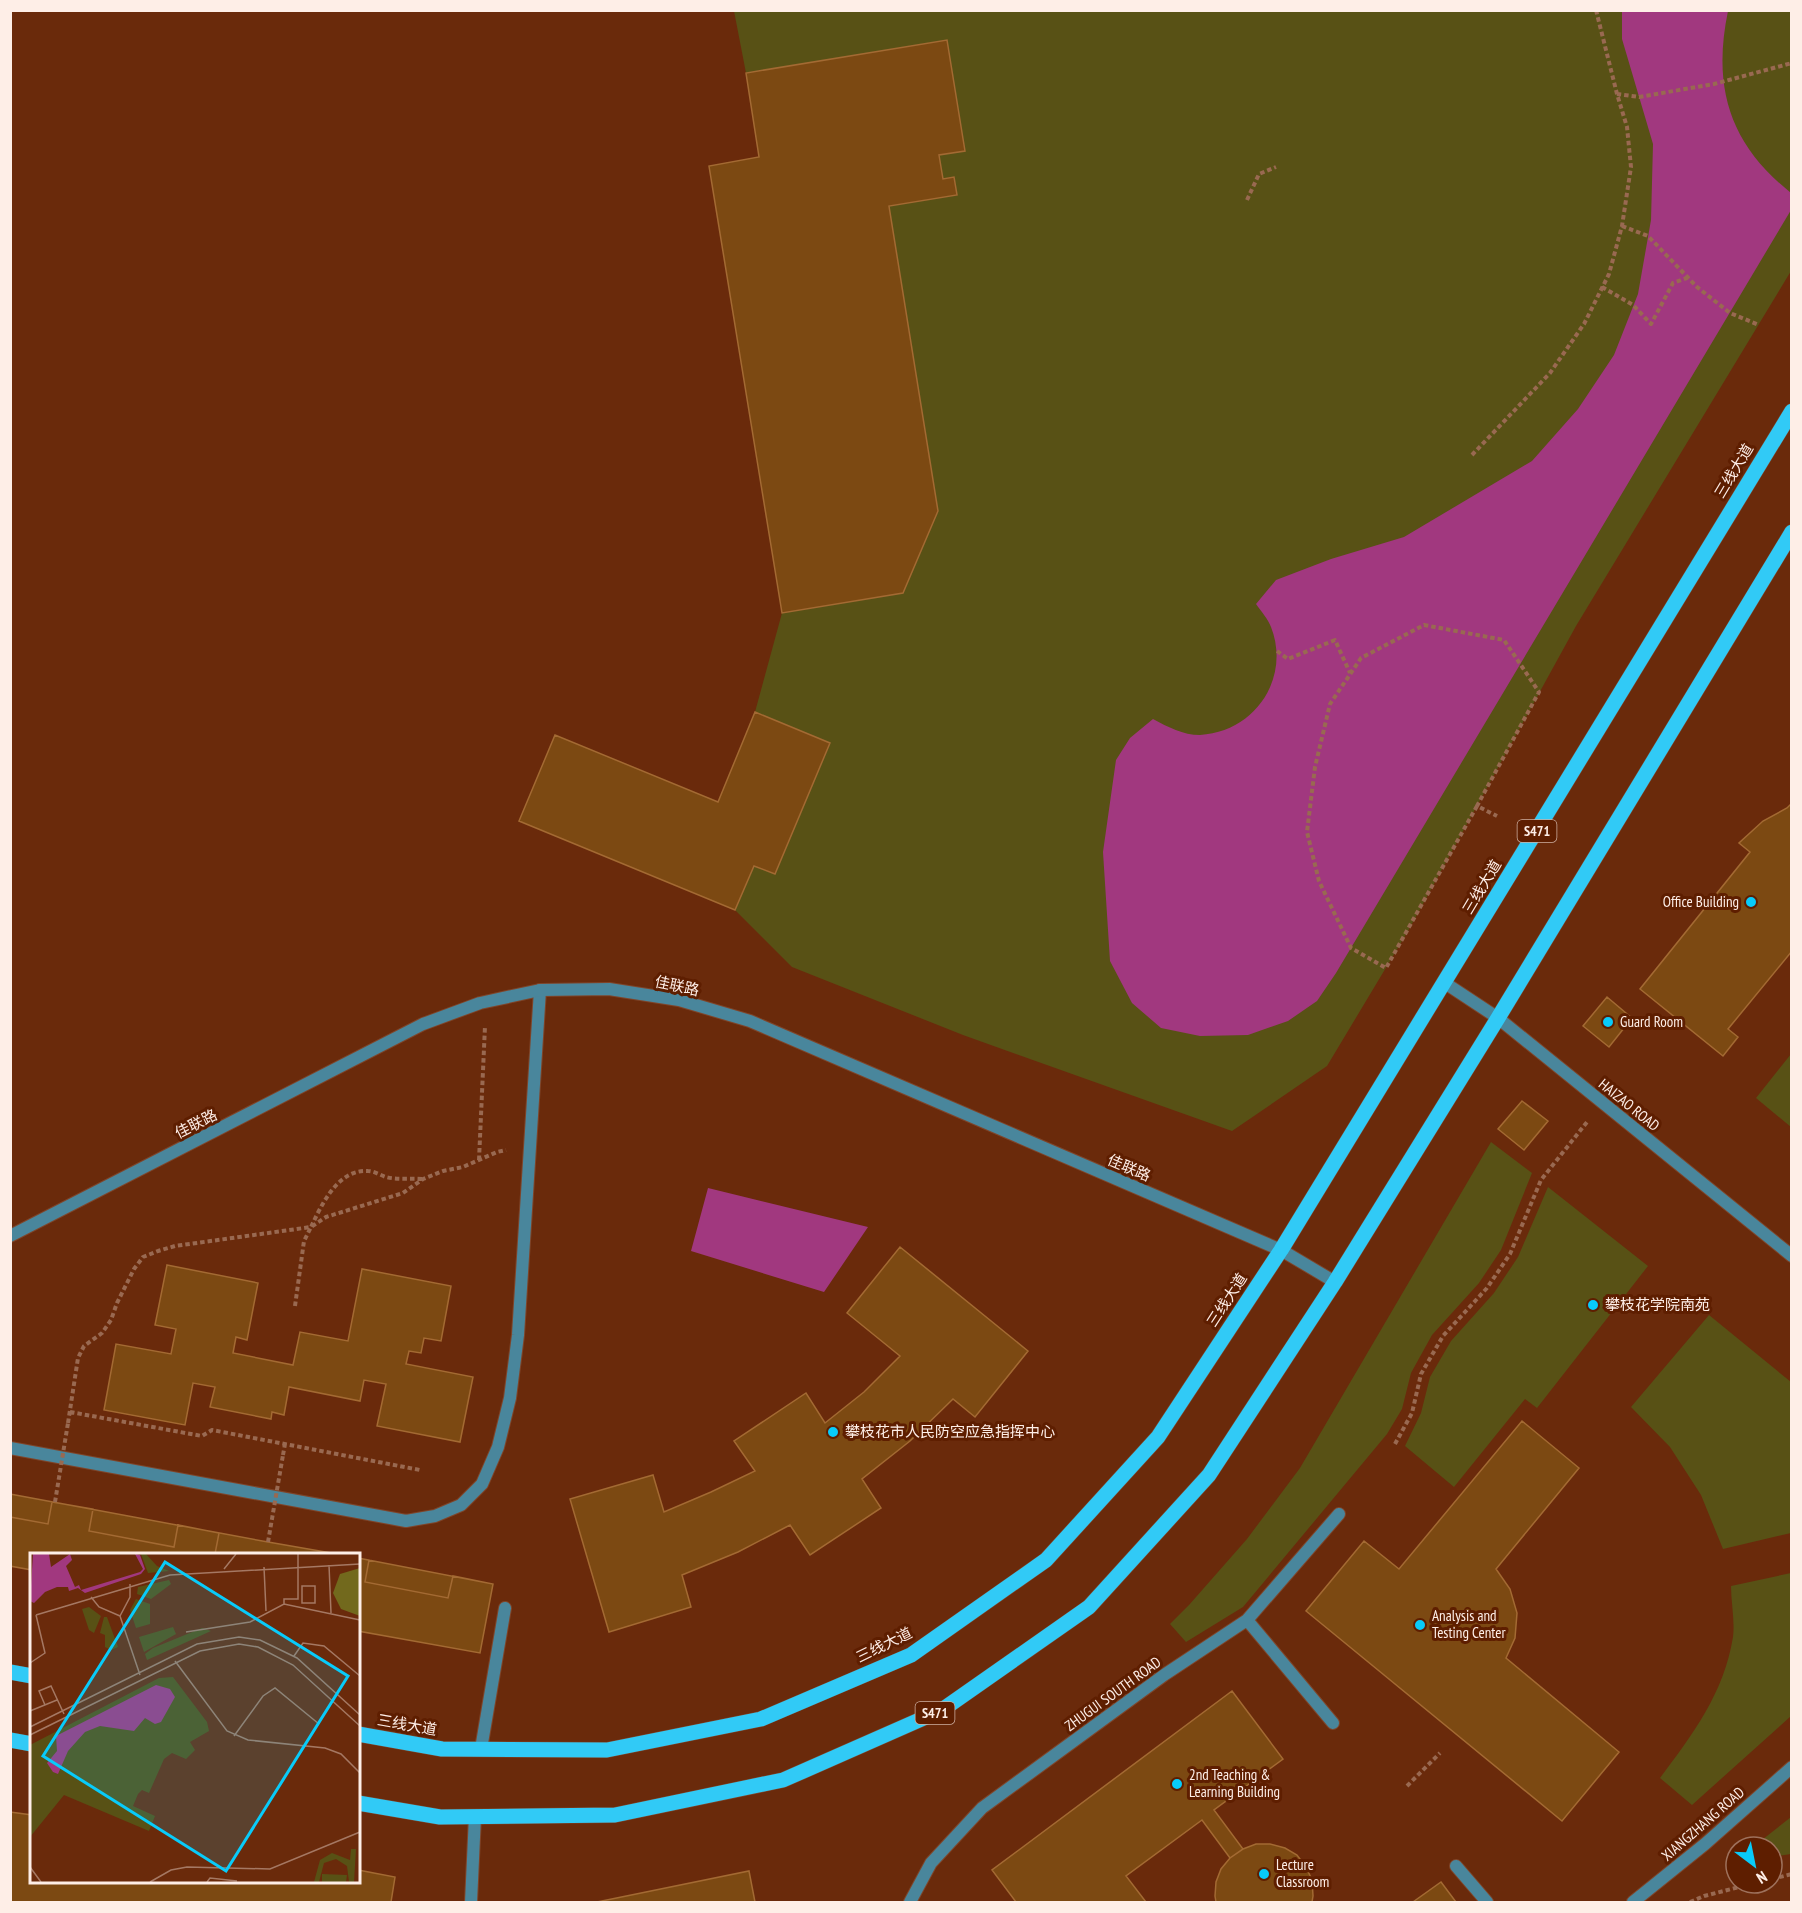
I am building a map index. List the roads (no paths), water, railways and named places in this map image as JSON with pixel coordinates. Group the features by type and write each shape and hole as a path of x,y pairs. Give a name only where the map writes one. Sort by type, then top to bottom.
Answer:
{"main road":[{"name":"三线大道","path":"360,1734 442,1749 608,1750 761,1719 911,1655 1046,1560 1158,1437 1281,1250 1791,411"},
{"name":"S471","path":"360,1803 440,1816 615,1815 783,1780 942,1710 1089,1607 1209,1474 1335,1282 1498,1018 1791,532"},
{"path":"10,1672 30,1676"},
{"path":"10,1740 30,1744"}],"street":[{"name":"HAIZAO ROAD","path":"1445,983 1498,1018 1791,1256"},
{"name":"佳联路","path":"10,1236 423,1024 486,1001 540,990 609,988 679,1000 750,1021 1281,1250 1335,1282"},
{"path":"10,1448 406,1521 435,1516 461,1505 482,1484 498,1447 510,1398 518,1335 540,990"},
{"name":"ZHUGUI SOUTH ROAD","path":"910,1902 931,1863 982,1808 1164,1675 1247,1620 1339,1514"},
{"path":"480,1749 505,1608"},
{"path":"1247,1620 1333,1723"},
{"name":"XIANGZHANG ROAD","path":"1633,1902 1705,1844 1791,1767"},
{"path":"471,1902 475,1816"},
{"path":"1456,1866 1487,1902"}],"place":[{"name":"Office Building","path":"1751,902"},
{"name":"Guard Room","path":"1608,1022"},
{"name":"攀枝花学院南苑","path":"1593,1305"},
{"name":"攀枝花市人民防空应急指挥中心","path":"833,1432"},
{"name":"Analysis and Testing Center","path":"1420,1625"},
{"name":"2nd Teaching & Learning Building","path":"1177,1784"},
{"name":"Lecture Classroom","path":"1264,1874"}]}
